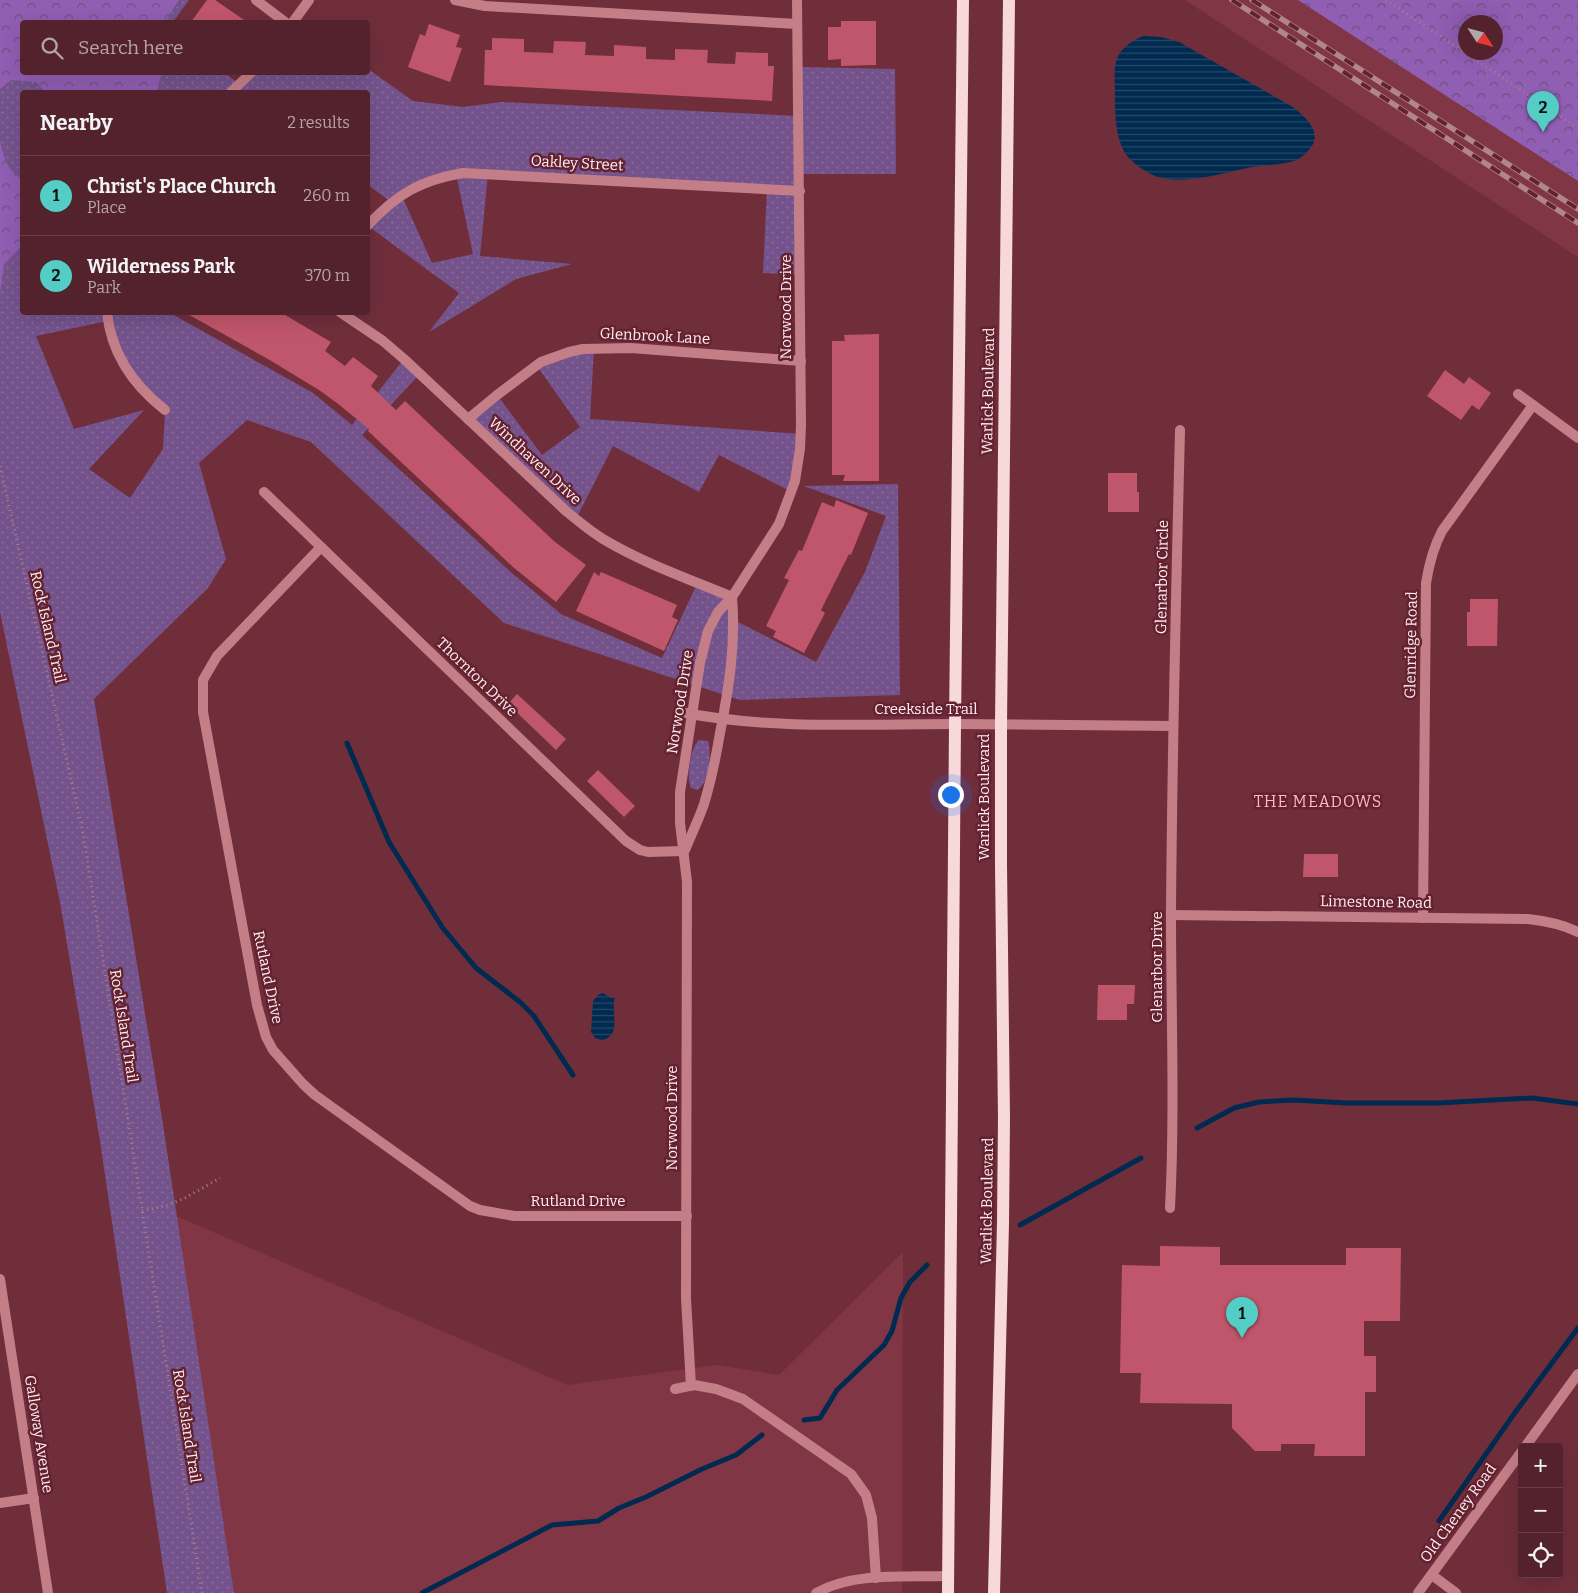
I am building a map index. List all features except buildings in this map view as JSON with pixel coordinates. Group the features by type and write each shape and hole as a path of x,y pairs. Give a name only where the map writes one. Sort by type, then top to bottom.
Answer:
{"main road":[{"name":"Warlick Boulevard","path":"948,1593 963,0"},
{"name":"Warlick Boulevard","path":"994,1593 1004,1128 1000,865 1009,0"}],"street":[{"path":"256,0 282,20"},
{"path":"294,20 309,0"},
{"path":"455,0 485,6 797,24"},
{"name":"Norwood Drive","path":"690,1386 686,1298 687,882 680,823 680,792 700,663 708,631 718,612 732,597 779,524 794,488 800,449 800,191 797,0"},
{"path":"233,90 249,75"},
{"name":"Oakley Street","path":"370,222 383,209 411,189 443,176 463,173 800,191"},
{"path":"108,315 111,335 127,371 139,388 165,410"},
{"name":"Windhaven Drive","path":"344,315 383,341 566,511 602,538 623,550 732,597"},
{"name":"Glenbrook Lane","path":"468,419 541,362 583,349 631,348 801,362"},
{"path":"1518,394 1578,438"},
{"name":"Glenridge Road","path":"1423,918 1426,583 1429,563 1435,544 1442,531 1532,405"},
{"name":"Glenarbor Circle","path":"1173,726 1180,430"},
{"name":"Thornton Drive","path":"264,492 626,842 648,852 684,851"},
{"name":"Rutland Drive","path":"321,547 217,656 203,680 203,712 256,1005 272,1050 315,1095 470,1206 480,1210 514,1216 687,1216"},
{"name":"Norwood Drive","path":"684,851 703,806 712,775 723,719 733,658 734,620 732,597"},
{"name":"Creekside Trail","path":"680,712 723,719 780,724 1173,726"},
{"name":"Glenarbor Drive","path":"1170,1208 1172,1157 1171,915 1173,726"},
{"name":"Limestone Road","path":"1171,915 1528,919 1548,921 1566,926 1578,932"},
{"name":"Galloway Avenue","path":"0,1279 48,1593"},
{"path":"1528,1443 1578,1374"},
{"path":"675,1389 690,1386 716,1389 743,1399 851,1474 866,1495 872,1518 876,1578"},
{"name":"Old Cheney Road","path":"1418,1593 1518,1457"},
{"path":"0,1503 34,1498"},
{"path":"1432,1575 1456,1593"},
{"path":"816,1593 846,1580 948,1576"}],"path":[{"path":"1386,0 1578,128"},
{"name":"Rock Island Trail","path":"0,466 83,832 202,1593"},
{"path":"142,1211 168,1205 185,1198 220,1178"}],"shaded area":[{"path":"0,0 189,0 174,20 20,20 20,75 227,75 240,84 250,75 370,75 370,70 413,101 463,107 501,102 799,116 798,67 895,69 896,174 800,174 800,275 763,273 767,189 488,173 480,256 572,264 516,279 429,332 459,293 370,227 370,224 391,202 370,186 370,90 20,90 20,315 174,315 313,393 352,425 404,359 420,374 362,435 513,574 561,614 662,658 698,582 732,597 734,620 816,662 865,572 886,516 804,486 898,484 900,695 740,700 504,623 311,442 247,420 199,463 226,559 208,588 94,699 162,1118 234,1593 167,1593 100,1141 60,902 0,612","holes":["456,174 473,254 432,263 401,194","108,321 139,388 165,410 163,449 130,498 89,469 144,410 74,429 36,336"]},
{"path":"1185,0 1300,0 1578,177 1578,257"},
{"path":"594,348 590,419 801,434 792,492 719,455 699,492 613,446 576,519 468,419 497,395 542,455 580,427 537,366"},
{"path":"699,740 708,741 709,768 704,782 697,790 691,788 689,771 693,749"},
{"path":"176,1216 567,1385 717,1365 779,1375 903,1252 902,1593 234,1593"}],"green space":[{"path":"0,0 179,0 165,20 20,20 20,75 161,75 157,90 43,90 36,82 11,80 0,89"},
{"path":"1298,0 1578,0 1578,181"},
{"path":"0,141 10,168 20,178 20,248 4,264 0,293"}],"water":[{"path":"1143,36 1161,37 1179,42 1293,107 1306,118 1312,128 1315,138 1313,144 1302,157 1294,161 1252,167 1204,178 1166,179 1155,176 1143,169 1125,153 1117,132 1115,66 1120,53 1125,47"},
{"path":"603,993 611,998 615,997 614,1028 608,1037 602,1040 595,1038 591,1032 593,1001 598,995"}],"waterway":[{"path":"347,743 389,842 442,927 476,968 520,1002 534,1016 573,1075"},
{"path":"1197,1128 1234,1108 1259,1102 1293,1100 1347,1103 1438,1103 1532,1098 1578,1104"},
{"path":"1020,1225 1141,1158"},
{"path":"804,1420 820,1418 837,1390 884,1345 892,1331 901,1298 910,1282 927,1265"},
{"path":"1439,1521 1514,1414 1578,1328"},
{"path":"422,1593 552,1525 598,1521 619,1508 736,1455 762,1435"}],"railway":[{"path":"1232,0 1578,223"},
{"path":"1252,0 1578,209"}],"place":[{"name":"Wilderness Park","path":"1543,132"},
{"name":"Christ's Place Church","path":"1242,1338"}],"district":[{"name":"THE MEADOWS","path":"1318,801"}]}
